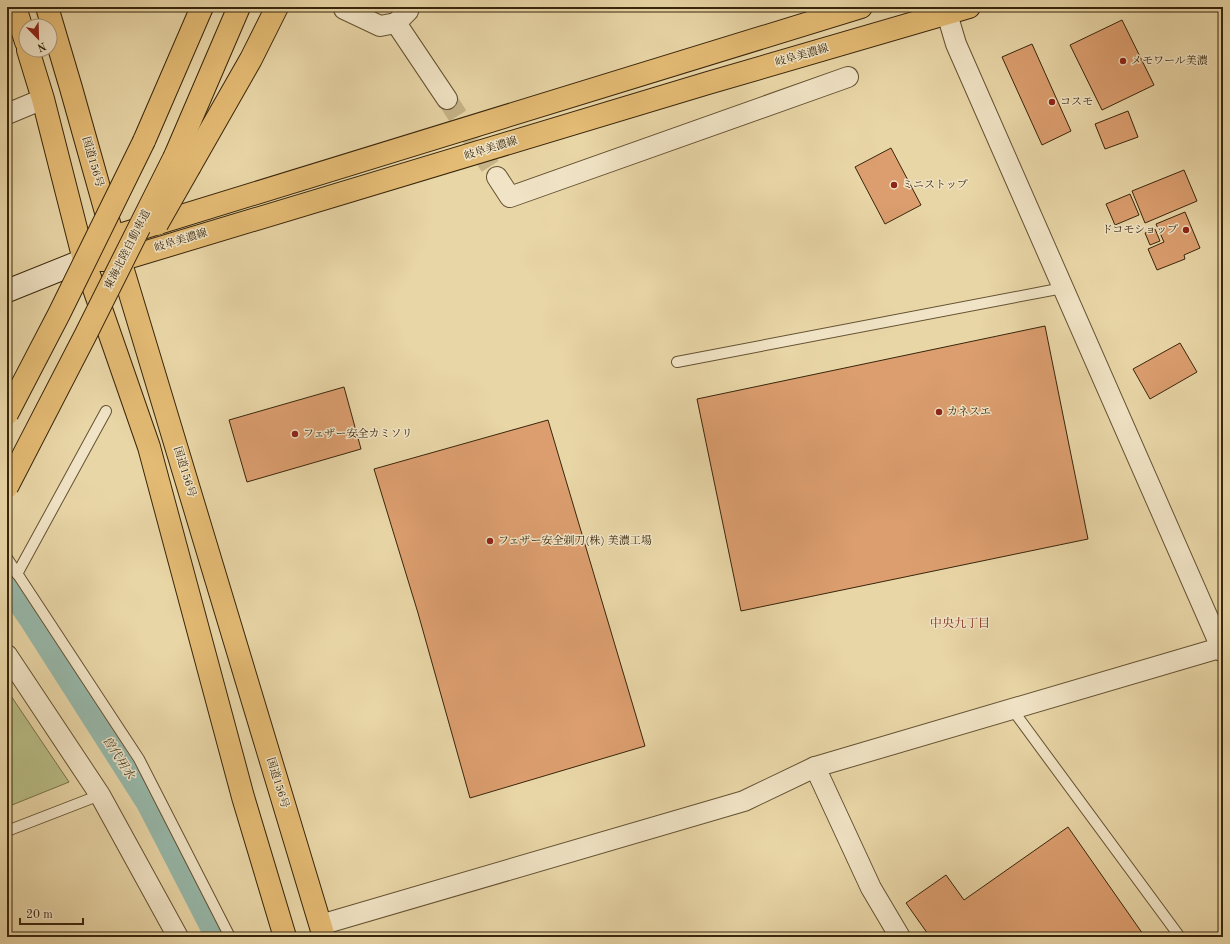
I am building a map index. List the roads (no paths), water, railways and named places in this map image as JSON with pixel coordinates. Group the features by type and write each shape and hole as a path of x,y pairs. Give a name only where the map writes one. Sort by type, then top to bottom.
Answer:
{"main road":[{"path":"15,7 18,18"},
{"name":"国道156号","path":"46,7 72,88 113,237 322,931"},
{"path":"7,414 59,314 144,141 202,7"},
{"name":"東海北陸自動車道","path":"7,488 86,334 183,161 239,7"},
{"path":"183,161 251,59 277,7"},
{"path":"7,291 84,260 113,237 861,7"},
{"name":"岐阜美濃線","path":"84,260 120,260 946,10 969,7"},
{"path":"30,58 43,99 84,260 149,447 243,797 285,937"}],"street":[{"path":"344,9 380,26 396,23 408,11 409,7"},
{"path":"322,931 744,801 815,767 1222,649 956,44 946,10"},
{"path":"396,23 446,100"},
{"path":"497,177 510,197 848,77"},
{"path":"7,114 43,99"},
{"path":"7,655 100,795 178,937"},
{"path":"815,767 871,888 900,937"}],"lane":[{"path":"677,362 1063,288"},
{"path":"17,574 106,411"},
{"path":"7,558 139,759 230,937"},
{"path":"1012,710 1180,937"},
{"path":"7,831 100,795"}],"waterway":[{"name":"曽代用水","path":"7,586 147,803 216,937"}],"tunnel":[{"path":"447,99 497,177"}],"place":[{"name":"メモワール美濃","path":"1123,61"},
{"name":"コスモ","path":"1052,102"},
{"name":"ミニストップ","path":"894,185"},
{"name":"ドコモショップ","path":"1186,230"},
{"name":"カネスエ","path":"939,412"},
{"name":"フェザー安全カミソリ","path":"295,434"},
{"name":"フェザー安全剃刀(株) 美濃工場","path":"490,541"}],"district":[{"name":"中央九丁目","path":"960,624"}]}
